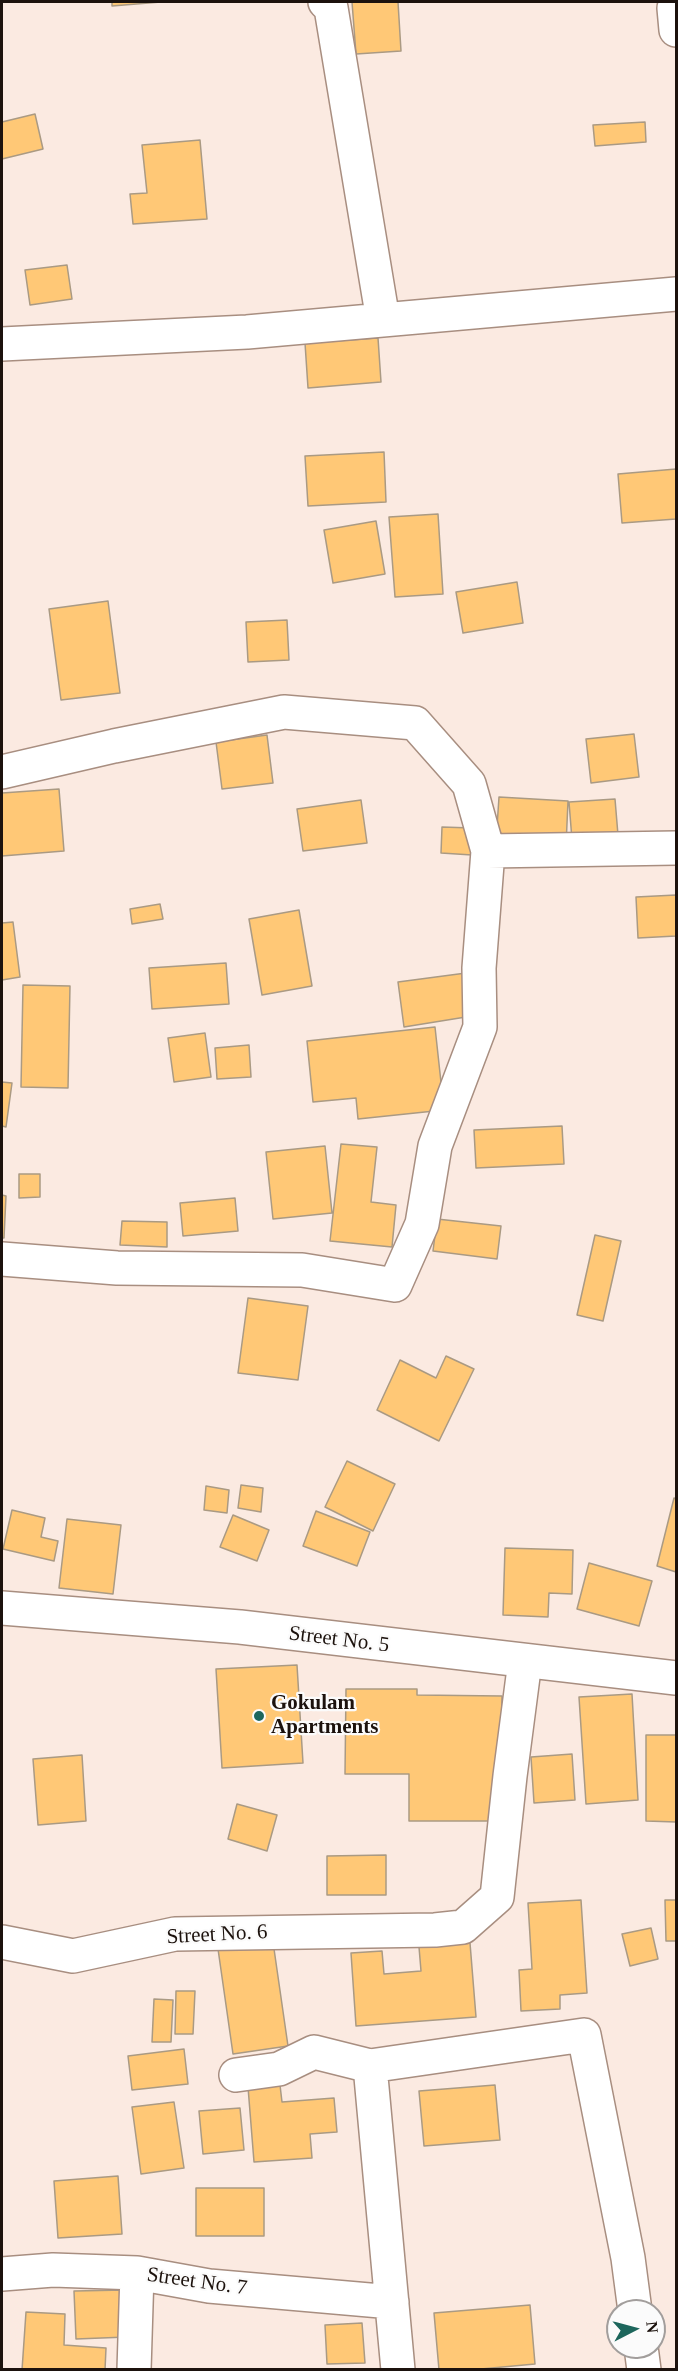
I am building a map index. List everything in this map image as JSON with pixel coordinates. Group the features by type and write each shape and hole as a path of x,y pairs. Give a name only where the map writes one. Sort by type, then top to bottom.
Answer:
{"street":[{"path":"325,2 331,8 383,321"},
{"path":"676,8 674,8 676,30"},
{"path":"2,344 247,332 676,294"},
{"path":"2,772 114,746 284,712 415,723 469,784 488,851 479,968 480,1027 435,1146 422,1224 395,1285 302,1270 117,1268 2,1259"},
{"path":"488,851 676,848"},
{"name":"Street No. 5","path":"2,1608 240,1627 676,1678"},
{"name":"Street No. 6","path":"2,1942 73,1956 175,1934 435,1930 463,1927 497,1897 525,1661"},
{"path":"236,2075 279,2069 314,2052 370,2066 584,2035 628,2258 633,2299"},
{"path":"370,2066 398,2370"},
{"name":"Street No. 7","path":"2,2274 53,2270 137,2273 209,2286 392,2302"},
{"path":"134,2370 137,2273"}],"building":[{"path":"112,2 161,2 112,6"},
{"path":"352,2 398,2 401,51 356,54"},
{"path":"35,114 43,149 2,159 2,122"},
{"path":"645,122 646,142 595,146 593,125"},
{"path":"200,140 207,219 133,224 130,194 147,193 142,145"},
{"path":"67,265 72,299 30,305 25,270"},
{"path":"378,338 381,382 308,388 305,343"},
{"path":"384,452 386,502 308,506 305,456"},
{"path":"676,469 676,519 622,523 618,474"},
{"path":"438,514 443,594 395,597 389,517"},
{"path":"376,521 385,574 333,583 324,530"},
{"path":"517,582 523,623 463,633 456,592"},
{"path":"108,601 120,693 61,700 49,609"},
{"path":"287,620 289,660 248,662 246,622"},
{"path":"634,734 639,777 591,783 586,739"},
{"path":"267,735 273,783 222,789 216,742"},
{"path":"59,789 64,851 2,856 2,793"},
{"path":"499,797 568,801 566,846 496,842"},
{"path":"615,799 618,835 572,840 569,802"},
{"path":"361,800 367,843 303,851 297,809"},
{"path":"442,827 472,828 472,855 441,853"},
{"path":"676,895 676,936 638,938 636,897"},
{"path":"160,904 163,919 132,924 130,909"},
{"path":"299,910 312,986 262,995 249,919"},
{"path":"13,922 20,977 2,980 2,923"},
{"path":"226,963 229,1004 152,1009 149,968"},
{"path":"466,973 472,1016 404,1027 398,982"},
{"path":"23,985 70,986 68,1088 21,1087"},
{"path":"435,1027 444,1110 358,1119 356,1098 313,1102 307,1041"},
{"path":"205,1033 211,1077 174,1082 168,1038"},
{"path":"249,1045 251,1077 217,1079 215,1048"},
{"path":"2,1082 12,1083 6,1127 2,1126"},
{"path":"562,1126 564,1164 476,1168 474,1130"},
{"path":"341,1144 377,1147 371,1202 396,1205 392,1247 330,1241"},
{"path":"325,1146 332,1213 273,1219 266,1152"},
{"path":"19,1174 40,1174 40,1197 19,1198"},
{"path":"2,1195 6,1196 4,1238 2,1238"},
{"path":"235,1198 238,1231 183,1236 180,1203"},
{"path":"437,1219 501,1226 497,1259 433,1251"},
{"path":"122,1221 167,1222 167,1247 120,1245"},
{"path":"595,1235 621,1241 603,1321 577,1315"},
{"path":"248,1298 308,1306 298,1380 238,1373"},
{"path":"446,1356 474,1369 439,1441 377,1410 400,1360 436,1378"},
{"path":"347,1461 395,1484 373,1531 325,1507"},
{"path":"241,1485 263,1488 261,1512 238,1508"},
{"path":"206,1486 229,1490 227,1513 204,1510"},
{"path":"674,1498 676,1499 676,1572 657,1566"},
{"path":"12,1510 45,1518 41,1537 58,1541 54,1561 3,1549"},
{"path":"316,1511 370,1532 357,1566 303,1546"},
{"path":"233,1515 269,1530 257,1561 220,1547"},
{"path":"67,1519 121,1525 113,1594 59,1588"},
{"path":"505,1548 573,1550 572,1594 549,1593 548,1617 503,1615"},
{"path":"589,1563 652,1581 639,1626 577,1609"},
{"name":"Gokulam Apartments","path":"297,1665 303,1763 222,1768 216,1669"},
{"path":"346,1689 417,1689 417,1695 502,1696 501,1821 409,1821 409,1774 345,1774"},
{"path":"632,1694 638,1800 586,1804 579,1697"},
{"path":"646,1735 676,1735 676,1822 646,1821"},
{"path":"572,1754 575,1800 534,1803 531,1757"},
{"path":"82,1755 86,1821 38,1825 33,1759"},
{"path":"237,1804 277,1815 267,1851 228,1839"},
{"path":"386,1855 386,1895 327,1895 327,1856"},
{"path":"581,1900 587,1993 560,1995 560,2009 521,2011 519,1970 532,1969 528,1903"},
{"path":"665,1900 676,1900 676,1941 666,1941"},
{"path":"651,1928 658,1959 630,1966 622,1934"},
{"path":"272,1935 288,2046 233,2054 217,1942"},
{"path":"470,1943 476,2017 356,2026 351,1953 382,1951 384,1974 421,1971 419,1947"},
{"path":"176,1991 195,1991 193,2034 175,2034"},
{"path":"154,1999 173,2000 171,2042 152,2042"},
{"path":"184,2049 188,2084 132,2090 128,2056"},
{"path":"280,2085 282,2102 334,2098 337,2132 310,2134 312,2158 254,2162 248,2087"},
{"path":"495,2085 500,2140 424,2146 419,2091"},
{"path":"174,2102 184,2168 141,2174 132,2107"},
{"path":"240,2108 244,2150 203,2154 199,2111"},
{"path":"118,2176 122,2234 58,2238 54,2181"},
{"path":"196,2188 264,2188 264,2236 196,2236"},
{"path":"125,2290 127,2337 76,2339 74,2291"},
{"path":"530,2305 535,2364 470,2370 439,2370 434,2313"},
{"path":"26,2312 65,2314 64,2345 106,2348 105,2370 22,2370"},
{"path":"362,2323 365,2363 327,2364 325,2325"}],"place":[{"name":"Gokulam Apartments","path":"259,1716"}]}
